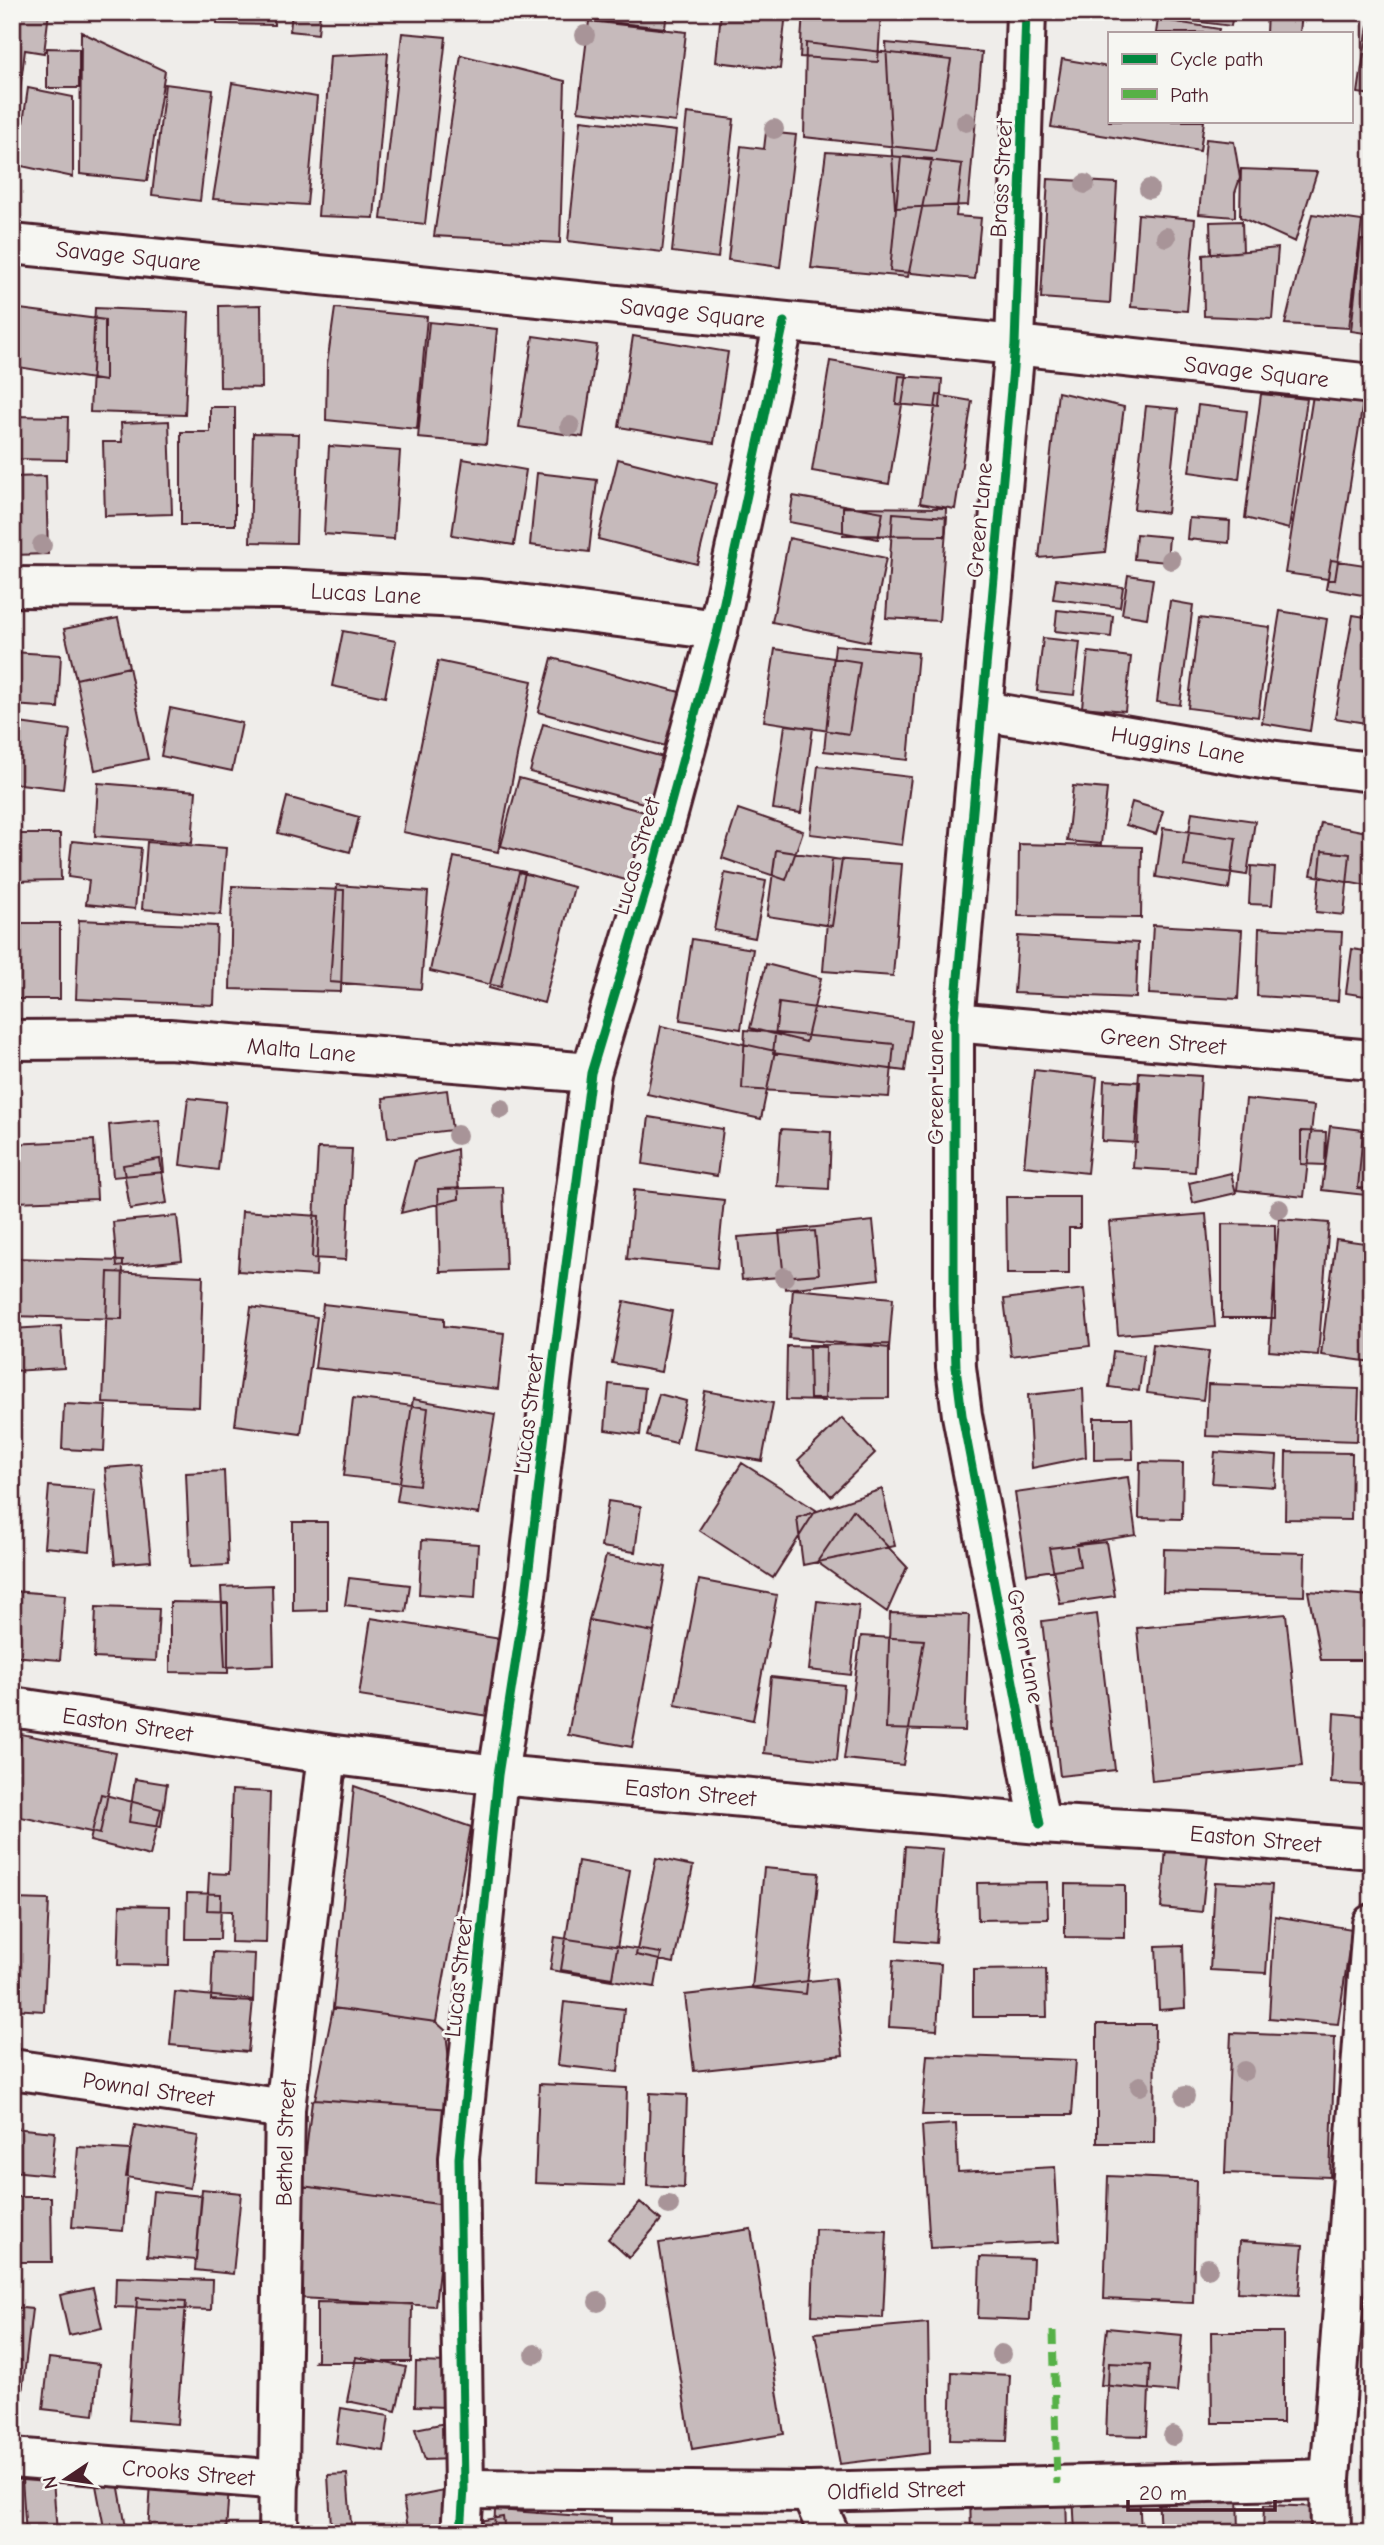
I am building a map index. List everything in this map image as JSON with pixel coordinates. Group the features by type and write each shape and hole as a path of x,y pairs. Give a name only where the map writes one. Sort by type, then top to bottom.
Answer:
{"street":[{"name":"Brass Street","path":"1015,345 1026,12"},
{"name":"Savage Square","path":"12,244 1015,345 1372,384"},
{"name":"Lucas Street","path":"461,2533 464,2489 459,2158 498,1775 526,1594 591,1073 655,862 718,629 784,322"},
{"name":"Green Lane","path":"1015,345 954,1022 954,1305 956,1367 962,1415 1040,1824"},
{"name":"Lucas Lane","path":"12,587 283,589 480,598 718,629"},
{"name":"Huggins Lane","path":"984,711 1269,760 1372,772"},
{"name":"Green Street","path":"954,1022 1372,1060"},
{"name":"Malta Lane","path":"12,1040 169,1039 591,1073"},
{"name":"Easton Street","path":"12,1707 327,1754 498,1775 1040,1824 1180,1832 1372,1849"},
{"name":"Bethel Street","path":"278,2533 285,2109 327,1754"},
{"path":"1331,2533 1330,2479 1372,1924"},
{"name":"Pownal Street","path":"12,2069 285,2109"},
{"name":"Crooks Street","path":"12,2458 280,2480"},
{"name":"Oldfield Street","path":"464,2489 810,2492 1330,2479"},
{"path":"810,2492 829,2533"}],"building":[{"path":"12,12 49,12 44,53 25,50 12,155"},
{"path":"217,12 274,12 274,25 217,24"},
{"path":"292,12 320,12 318,34 290,31"},
{"path":"516,12 572,12 572,18 516,16"},
{"path":"593,12 667,12 665,28 592,20"},
{"path":"721,12 786,12 780,69 716,62"},
{"path":"803,12 881,12 878,62 800,57"},
{"path":"1193,12 1233,12 1231,26 1192,21"},
{"path":"1267,12 1302,12 1300,32 1266,32"},
{"path":"1158,19 1219,29 1218,32 1156,32"},
{"path":"589,21 686,32 676,122 578,111"},
{"path":"1368,26 1372,27 1372,95 1358,93"},
{"path":"81,32 165,71 147,181 80,174"},
{"path":"402,33 446,37 425,224 381,219"},
{"path":"806,43 951,60 935,151 804,137"},
{"path":"886,43 982,52 968,205 895,208"},
{"path":"47,48 79,49 79,88 47,88"},
{"path":"388,53 374,218 318,216 330,56"},
{"path":"461,55 565,81 560,243 434,236"},
{"path":"1062,59 1108,67 1108,122 1204,122 1200,151 1051,127"},
{"path":"232,83 317,97 307,205 213,199"},
{"path":"165,84 213,90 200,201 152,195"},
{"path":"28,88 73,97 73,177 17,165"},
{"path":"687,113 734,119 718,258 672,252"},
{"path":"581,120 676,131 662,252 568,241"},
{"path":"766,132 796,135 780,267 728,260 741,146 764,149"},
{"path":"1206,139 1234,142 1240,178 1235,193 1235,217 1199,214"},
{"path":"826,152 932,159 908,277 811,268"},
{"path":"901,157 962,164 956,216 981,218 975,279 890,271"},
{"path":"1241,169 1317,172 1295,242 1240,217"},
{"path":"1048,179 1117,183 1110,303 1041,298"},
{"path":"1138,214 1195,219 1187,311 1131,307"},
{"path":"1312,214 1362,221 1349,328 1285,324"},
{"path":"1242,221 1243,252 1211,253 1210,222"},
{"path":"1361,240 1372,241 1372,334 1351,331"},
{"path":"1278,248 1272,319 1204,316 1203,255"},
{"path":"261,305 262,388 220,387 219,306"},
{"path":"12,308 105,320 105,381 12,366"},
{"path":"95,308 189,312 185,415 90,412"},
{"path":"335,308 427,317 417,429 326,420 327,364"},
{"path":"429,322 497,329 486,444 418,438"},
{"path":"533,336 597,345 583,437 519,427"},
{"path":"633,336 728,352 714,443 619,427"},
{"path":"830,361 907,374 889,484 812,471"},
{"path":"899,376 942,379 940,408 896,404"},
{"path":"1058,392 1124,407 1105,552 1039,558"},
{"path":"1261,394 1307,399 1289,529 1245,518"},
{"path":"937,395 972,401 955,509 920,503"},
{"path":"1313,395 1363,402 1335,580 1285,573"},
{"path":"1198,405 1247,411 1239,479 1189,472"},
{"path":"1146,406 1178,409 1167,513 1134,509"},
{"path":"210,407 235,407 235,525 181,525 181,432 210,432"},
{"path":"12,416 68,417 67,460 12,459"},
{"path":"169,421 172,514 105,516 103,442 122,442 121,423"},
{"path":"253,433 299,434 296,543 250,542"},
{"path":"329,446 400,451 394,539 324,534"},
{"path":"463,459 526,470 514,545 452,535"},
{"path":"618,459 717,484 697,564 598,539"},
{"path":"537,473 597,480 589,552 530,545"},
{"path":"46,476 48,554 12,555 12,477"},
{"path":"793,496 883,512 878,539 789,522"},
{"path":"843,507 946,508 945,536 843,535"},
{"path":"893,513 947,517 939,621 886,618"},
{"path":"1189,518 1230,521 1229,543 1187,539"},
{"path":"1136,534 1169,537 1167,562 1134,559"},
{"path":"789,538 886,558 869,642 772,622"},
{"path":"1331,560 1372,566 1369,596 1326,589"},
{"path":"1128,575 1153,579 1147,618 1122,614"},
{"path":"1056,579 1123,587 1120,607 1053,599"},
{"path":"1170,601 1193,605 1180,705 1157,702"},
{"path":"1057,610 1113,616 1111,637 1055,631"},
{"path":"1280,611 1327,619 1310,731 1262,723"},
{"path":"1353,615 1372,618 1372,724 1335,718"},
{"path":"118,618 129,667 76,679 64,629"},
{"path":"1199,618 1270,627 1258,717 1188,708"},
{"path":"343,631 396,641 385,697 332,686"},
{"path":"1043,638 1080,642 1074,695 1037,691"},
{"path":"835,645 918,653 908,760 824,751"},
{"path":"775,649 860,662 849,734 764,721"},
{"path":"12,652 61,655 58,708 12,705"},
{"path":"1088,652 1131,657 1125,711 1082,707"},
{"path":"552,658 691,695 677,749 538,712"},
{"path":"438,661 532,681 498,852 403,832"},
{"path":"129,667 148,759 95,770 76,679"},
{"path":"170,708 242,723 232,771 161,756"},
{"path":"12,722 70,730 63,789 12,783"},
{"path":"543,724 667,758 654,806 530,772"},
{"path":"785,725 813,728 801,813 773,809"},
{"path":"818,766 911,777 902,845 810,834"},
{"path":"519,778 652,814 633,882 501,846"},
{"path":"98,783 196,791 192,843 95,836"},
{"path":"1073,786 1107,789 1101,844 1067,841"},
{"path":"287,797 359,817 350,852 278,833"},
{"path":"1132,802 1163,811 1156,834 1126,825"},
{"path":"738,809 803,831 786,880 722,858"},
{"path":"1192,812 1255,821 1247,875 1184,866"},
{"path":"1321,823 1372,833 1372,887 1311,875"},
{"path":"1163,828 1236,838 1229,889 1156,877"},
{"path":"12,834 60,834 61,880 12,881"},
{"path":"72,841 141,848 135,909 86,904 89,880 68,877"},
{"path":"147,842 226,848 221,915 142,909"},
{"path":"1019,844 1142,847 1141,918 1018,916"},
{"path":"776,850 842,860 832,926 767,916"},
{"path":"1322,851 1350,854 1344,915 1316,912"},
{"path":"454,857 525,872 501,987 430,971"},
{"path":"832,859 902,864 893,976 823,971"},
{"path":"1251,866 1275,868 1272,905 1249,904"},
{"path":"519,872 574,887 544,1003 489,988"},
{"path":"725,873 766,881 755,938 714,930"},
{"path":"337,885 428,892 421,989 330,982"},
{"path":"232,886 344,890 341,992 230,989"},
{"path":"79,920 217,926 214,1005 76,999"},
{"path":"12,923 60,923 60,999 12,999"},
{"path":"1153,925 1242,930 1238,999 1149,994"},
{"path":"1259,928 1342,932 1338,1001 1257,996"},
{"path":"1018,936 1138,943 1136,998 1014,993"},
{"path":"692,939 753,949 741,1029 680,1020"},
{"path":"1352,949 1372,952 1372,997 1346,993"},
{"path":"766,964 821,978 806,1042 750,1028"},
{"path":"779,1003 912,1021 905,1071 773,1053"},
{"path":"661,1026 775,1051 761,1119 647,1094"},
{"path":"745,1030 894,1044 889,1097 742,1089"},
{"path":"1034,1070 1097,1077 1087,1173 1024,1166"},
{"path":"1139,1072 1201,1076 1195,1172 1133,1168"},
{"path":"1104,1080 1140,1082 1137,1143 1102,1141"},
{"path":"447,1090 452,1130 388,1138 383,1098"},
{"path":"188,1098 226,1102 218,1170 180,1165"},
{"path":"1246,1099 1314,1106 1304,1197 1237,1190"},
{"path":"649,1117 723,1129 717,1176 643,1164"},
{"path":"159,1120 164,1172 113,1177 109,1125"},
{"path":"1330,1126 1372,1131 1365,1195 1322,1190"},
{"path":"781,1129 831,1132 829,1189 777,1186"},
{"path":"1363,1130 1372,1131 1372,1189 1358,1188"},
{"path":"1301,1131 1326,1132 1325,1165 1301,1164"},
{"path":"94,1140 97,1199 15,1202 12,1144"},
{"path":"318,1148 352,1149 346,1260 312,1258"},
{"path":"457,1149 459,1199 401,1213 415,1160"},
{"path":"160,1159 167,1203 130,1209 123,1165"},
{"path":"1231,1173 1236,1193 1193,1203 1189,1183"},
{"path":"503,1187 506,1270 440,1272 438,1189"},
{"path":"634,1190 724,1200 717,1268 627,1259"},
{"path":"1006,1197 1080,1197 1080,1228 1069,1228 1069,1274 1007,1274"},
{"path":"242,1211 319,1216 316,1276 238,1271"},
{"path":"1206,1214 1215,1327 1118,1335 1109,1222"},
{"path":"177,1216 182,1260 117,1267 113,1222"},
{"path":"1279,1219 1329,1223 1318,1355 1269,1351"},
{"path":"873,1221 879,1279 785,1289 779,1231"},
{"path":"1222,1224 1275,1225 1275,1318 1222,1318"},
{"path":"815,1231 819,1274 742,1280 738,1237"},
{"path":"1336,1239 1372,1244 1372,1362 1321,1355"},
{"path":"12,1258 123,1261 122,1319 12,1316"},
{"path":"108,1272 203,1276 199,1407 103,1403"},
{"path":"793,1289 893,1298 889,1348 789,1338"},
{"path":"1084,1289 1090,1346 1011,1356 1004,1299"},
{"path":"624,1301 672,1311 661,1372 612,1363"},
{"path":"323,1304 444,1318 444,1326 504,1333 498,1389 315,1368"},
{"path":"251,1307 317,1317 301,1434 235,1425"},
{"path":"61,1326 64,1368 12,1371 12,1329"},
{"path":"889,1344 889,1398 810,1399 809,1345"},
{"path":"1153,1344 1209,1351 1203,1400 1147,1393"},
{"path":"787,1346 826,1347 825,1401 786,1400"},
{"path":"1113,1351 1144,1355 1139,1391 1109,1387"},
{"path":"609,1384 645,1388 640,1435 605,1430"},
{"path":"1208,1384 1359,1389 1357,1441 1206,1436"},
{"path":"1083,1389 1086,1457 1032,1468 1028,1395"},
{"path":"705,1391 773,1403 762,1461 694,1449"},
{"path":"659,1394 686,1401 676,1443 647,1436"},
{"path":"353,1398 428,1408 419,1485 344,1476"},
{"path":"413,1399 495,1414 479,1514 397,1501"},
{"path":"64,1404 106,1406 104,1451 62,1449"},
{"path":"842,1418 875,1453 831,1496 798,1460"},
{"path":"1094,1418 1132,1418 1133,1459 1094,1460"},
{"path":"1215,1452 1277,1456 1275,1487 1212,1483"},
{"path":"1286,1452 1352,1453 1351,1520 1285,1519"},
{"path":"1140,1462 1183,1463 1182,1519 1139,1518"},
{"path":"742,1463 816,1510 773,1578 699,1530"},
{"path":"141,1465 151,1561 115,1564 105,1468"},
{"path":"224,1471 228,1565 190,1567 186,1473"},
{"path":"1128,1477 1136,1535 1076,1544 1080,1566 1027,1574 1015,1493"},
{"path":"49,1486 95,1490 90,1551 44,1547"},
{"path":"882,1489 895,1546 803,1565 797,1518"},
{"path":"608,1501 641,1506 635,1552 601,1547"},
{"path":"853,1510 907,1567 887,1612 817,1562"},
{"path":"293,1522 327,1522 327,1610 293,1611"},
{"path":"422,1540 478,1544 475,1598 419,1594"},
{"path":"1106,1542 1115,1596 1060,1604 1049,1548"},
{"path":"1164,1549 1305,1553 1304,1596 1163,1592"},
{"path":"606,1556 666,1567 654,1632 589,1620"},
{"path":"349,1578 410,1585 406,1612 345,1605"},
{"path":"699,1580 777,1595 753,1720 675,1705"},
{"path":"272,1585 274,1665 225,1667 221,1587"},
{"path":"12,1591 65,1595 60,1660 12,1656"},
{"path":"1308,1591 1372,1596 1372,1660 1321,1660"},
{"path":"817,1601 859,1606 851,1675 809,1670"},
{"path":"170,1602 228,1603 228,1673 170,1672"},
{"path":"96,1607 159,1609 156,1661 94,1658"},
{"path":"890,1613 969,1615 965,1731 886,1729"},
{"path":"1097,1614 1115,1770 1060,1776 1042,1621"},
{"path":"1286,1614 1302,1766 1152,1781 1137,1628"},
{"path":"371,1618 507,1640 495,1717 359,1696"},
{"path":"589,1620 654,1632 632,1747 568,1735"},
{"path":"861,1636 924,1640 903,1765 844,1759"},
{"path":"1371,1672 1372,1786 1331,1783 1334,1713 1367,1716"},
{"path":"771,1677 844,1685 837,1761 764,1753"},
{"path":"21,1734 116,1753 100,1834 12,1815 12,1776"},
{"path":"135,1779 167,1784 161,1827 129,1822"},
{"path":"354,1786 471,1827 436,2022 333,2008"},
{"path":"232,1790 270,1792 266,1943 231,1942 232,1911 207,1910 209,1873 229,1874"},
{"path":"101,1794 161,1809 150,1856 90,1841"},
{"path":"905,1846 943,1849 936,1943 898,1940"},
{"path":"1166,1848 1208,1852 1202,1912 1161,1908"},
{"path":"656,1858 693,1866 674,1963 636,1955"},
{"path":"578,1861 630,1870 612,1978 561,1970"},
{"path":"764,1868 819,1873 806,1994 752,1988"},
{"path":"1047,1882 1048,1919 978,1920 977,1883"},
{"path":"1215,1882 1272,1885 1266,1973 1210,1970"},
{"path":"1065,1884 1125,1885 1125,1938 1065,1937"},
{"path":"187,1893 221,1894 220,1939 186,1939"},
{"path":"12,1899 49,1900 44,2011 12,2009"},
{"path":"120,1905 170,1906 169,1966 118,1965"},
{"path":"1275,1916 1352,1929 1338,2024 1269,2018"},
{"path":"555,1937 661,1953 655,1987 550,1970"},
{"path":"1183,1945 1185,2008 1159,2010 1156,1946"},
{"path":"213,1952 255,1954 253,2002 211,2000"},
{"path":"893,1960 941,1964 937,2030 889,2027"},
{"path":"1046,1969 1047,2017 973,2017 973,1970"},
{"path":"835,1978 843,2055 694,2071 685,1995"},
{"path":"175,1992 253,2000 248,2052 170,2045"},
{"path":"564,2002 624,2009 618,2072 557,2065"},
{"path":"333,2008 436,2022 446,2031 451,2109 315,2099"},
{"path":"1097,2024 1155,2024 1154,2143 1097,2143"},
{"path":"1231,2033 1335,2037 1330,2177 1225,2173"},
{"path":"927,2055 1076,2060 1072,2115 922,2115"},
{"path":"539,2084 627,2088 624,2186 535,2183"},
{"path":"650,2093 687,2095 684,2188 647,2186"},
{"path":"315,2099 451,2109 446,2205 302,2186 312,2101"},
{"path":"956,2124 958,2172 1055,2167 1059,2242 930,2248 922,2126"},
{"path":"135,2125 198,2136 190,2188 126,2177"},
{"path":"12,2128 55,2132 51,2175 12,2171"},
{"path":"78,2147 130,2150 123,2231 72,2227"},
{"path":"1108,2176 1196,2180 1193,2303 1104,2299"},
{"path":"302,2186 446,2205 435,2306 301,2298"},
{"path":"202,2189 241,2193 233,2274 195,2270"},
{"path":"153,2191 202,2196 196,2260 147,2256"},
{"path":"12,2197 51,2197 52,2262 12,2262"},
{"path":"640,2202 661,2220 629,2258 608,2239"},
{"path":"751,2229 784,2434 692,2449 659,2243"},
{"path":"815,2229 887,2231 883,2318 812,2315"},
{"path":"1240,2241 1303,2245 1299,2295 1237,2292"},
{"path":"980,2257 1033,2259 1030,2320 978,2318"},
{"path":"116,2277 212,2280 211,2310 115,2307"},
{"path":"93,2288 102,2328 69,2335 60,2295"},
{"path":"137,2298 186,2301 177,2424 129,2420"},
{"path":"317,2302 412,2304 411,2362 313,2362 317,2360"},
{"path":"12,2307 32,2309 19,2418 12,2417"},
{"path":"928,2323 930,2453 840,2464 815,2333"},
{"path":"1107,2328 1182,2335 1177,2392 1101,2385"},
{"path":"1211,2332 1283,2332 1283,2423 1212,2423"},
{"path":"356,2357 406,2367 396,2411 347,2401"},
{"path":"49,2358 99,2364 94,2415 43,2409"},
{"path":"416,2362 449,2363 447,2407 415,2406"},
{"path":"1109,2363 1150,2365 1147,2436 1106,2435"},
{"path":"952,2372 1010,2375 1007,2441 950,2440"},
{"path":"341,2408 389,2416 384,2451 336,2443"},
{"path":"451,2422 453,2459 425,2460 415,2429"},
{"path":"347,2474 351,2524 331,2526 328,2475"},
{"path":"117,2477 127,2533 105,2533 95,2480"},
{"path":"53,2479 57,2533 26,2533 22,2480"},
{"path":"151,2482 229,2486 226,2533 148,2533"},
{"path":"444,2491 445,2533 409,2533 403,2499"},
{"path":"1139,2491 1141,2533 1075,2533 1073,2493"},
{"path":"1066,2492 1067,2533 971,2533 970,2495"},
{"path":"1238,2492 1239,2533 1160,2533 1158,2494"},
{"path":"1264,2505 1324,2507 1324,2533 1263,2533"},
{"path":"495,2510 611,2518 610,2533 494,2533"},
{"path":"503,2517 505,2533 480,2533 479,2521"},
{"path":"403,2527 404,2533 370,2533"}],"marked path":[{"path":"1053,2331 1057,2484"}],"cycle path":[{"path":"1026,12 1015,345 954,1022 954,1305 956,1367 962,1415 1040,1824"},
{"path":"461,2533 464,2489 459,2158 498,1775 526,1594 591,1073 655,861 718,630 784,322"}]}
